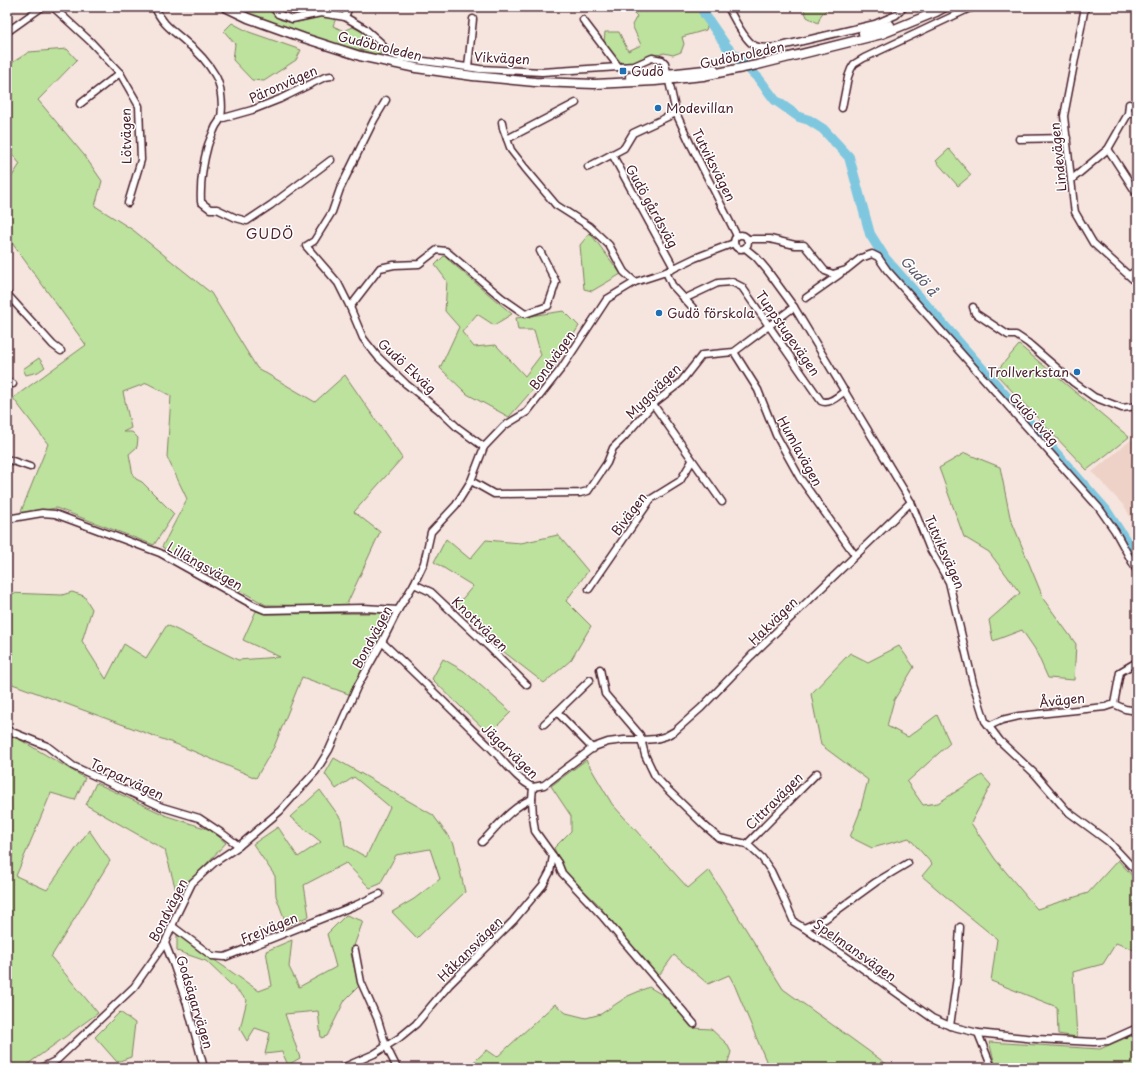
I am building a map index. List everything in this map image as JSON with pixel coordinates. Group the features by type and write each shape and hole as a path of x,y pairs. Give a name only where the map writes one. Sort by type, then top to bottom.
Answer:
{"main road":[{"name":"Gudöbroleden","path":"225,7 248,18 360,56 424,69 473,76 535,82 668,77 703,70 739,67 882,34 945,7"},
{"name":"Gudöbroleden","path":"756,63 883,28 937,7"}],"street":[{"path":"7,32 42,7"},
{"name":"Lötvägen","path":"54,7 91,42 120,73 139,106 141,160 128,203"},
{"path":"155,7 157,13 166,25 188,44 216,76 222,100 220,119 208,144 204,161 200,190 201,202 210,209 217,209 246,221 271,205 331,160"},
{"path":"273,7 278,14 292,19 321,13 345,17 349,7"},
{"path":"728,7 745,36 755,46 766,48 777,47 875,24 896,15 904,7"},
{"path":"842,108 849,75 854,64 975,7"},
{"name":"Lindevägen","path":"1085,7 1064,116 1075,212 1093,243 1137,283"},
{"name":"Vikvägen","path":"345,17 364,28 380,42 388,53 402,58 468,67 542,72 634,66 652,58 662,60 665,64 668,77"},
{"path":"468,67 472,19"},
{"path":"583,20 618,66"},
{"path":"80,104 120,73"},
{"name":"Päronvägen","path":"220,119 280,100 324,77 331,76"},
{"name":"Tutviksvägen","path":"668,77 676,112 690,144 737,236"},
{"name":"Gudö Ekväg","path":"386,100 374,120 340,189 332,212 314,241 306,246 338,283 366,342 378,357 406,384 439,410 458,428 484,447"},
{"path":"507,139 576,102"},
{"path":"1072,180 1108,149 1128,114 1129,104"},
{"name":"Gudö gårdsväg","path":"588,167 624,148 633,133 676,112"},
{"path":"1128,114 1137,112"},
{"path":"502,122 511,150 525,168 556,205 589,226 609,245 624,272 635,282"},
{"path":"1019,139 1067,138"},
{"path":"1108,149 1137,194"},
{"name":"Gudö gårdsväg","path":"612,154 674,268"},
{"path":"747,239 748,243 745,248 742,249 737,248 734,243 735,238 742,235 747,239 770,239 795,245 804,245 825,271 833,274 846,270"},
{"name":"Bondvägen","path":"41,1068 57,1060 134,988 165,943 192,883 280,811 316,771 329,750 357,687 398,610 414,584 424,563 431,532 456,505 471,481 484,447 504,426 527,412 561,369 607,299 635,282 666,272 695,258 734,243"},
{"name":"Tutviksvägen","path":"745,248 767,270 794,306 911,502 929,547 949,582 973,683 985,721 1000,741 1034,774 1067,811 1109,842 1137,872"},
{"path":"350,307 380,268 394,265 419,264 437,250 446,251 502,298 525,314 548,306 556,282 540,251"},
{"name":"Gudö åväg","path":"806,298 861,258 872,254 878,257 887,270 1098,508 1114,531 1137,571"},
{"path":"1129,275 1137,270"},
{"path":"666,272 672,286 694,309"},
{"name":"Tuppstugevägen","path":"684,299 718,283 732,282 742,287 821,401 824,403 829,402 845,391"},
{"path":"7,294 53,346 61,352"},
{"path":"734,352 794,306"},
{"path":"973,307 975,313 1008,335 1016,335 1028,343 1073,382 1094,397 1122,408 1137,406"},
{"name":"Myggvägen","path":"471,481 494,494 580,493 588,491 607,463 613,448 653,404 680,383 702,355 734,352"},
{"name":"Humlavägen","path":"734,352 758,390 776,434 800,478 855,555"},
{"path":"653,404 722,502"},
{"path":"7,459 30,467"},
{"name":"Bivägen","path":"589,589 651,499 680,481 692,461"},
{"name":"Hakvägen","path":"533,787 544,784 593,749 608,742 656,739 675,731 911,502"},
{"name":"Lillängsvägen","path":"7,519 42,513 55,514 160,553 253,605 265,610 363,608 398,610"},
{"name":"Knottvägen","path":"414,584 431,592 527,685"},
{"name":"Jägarvägen","path":"382,642 493,750 522,781 533,787 532,800 535,831 558,863 562,873 603,918 694,1024"},
{"path":"1137,662 1120,672 1114,704 1125,709 1137,711"},
{"path":"600,669 606,694 640,735 645,754 655,776 719,838 747,844"},
{"path":"544,724 590,680"},
{"name":"Åvägen","path":"989,726 1002,720 1020,716 1105,707 1114,704"},
{"path":"557,712 593,749"},
{"name":"Torparvägen","path":"7,730 47,746 73,766 162,808 199,818 224,834 239,846"},
{"name":"Cittravägen","path":"747,844 817,773"},
{"path":"482,842 515,808 532,800"},
{"name":"Spelmansvägen","path":"747,844 762,858 774,877 794,922 932,1018 950,1026 978,1034 1094,1042 1108,1041 1137,1028"},
{"name":"Håkansvägen","path":"342,1068 374,1054 399,1038 416,1024 449,985 513,921 543,885 550,872 553,856"},
{"path":"804,928 825,918 876,882 908,863"},
{"name":"Frejvägen","path":"172,926 212,956 225,958 380,894"},
{"path":"950,1026 957,977 960,926"},
{"name":"Godsägarvägen","path":"165,943 186,1004 204,1068"},
{"path":"355,950 361,982 378,1020 386,1046 397,1068"},
{"path":"978,1034 992,1068"}],"shaded area":[{"path":"1131,440 1137,441 1137,530 1125,507 1092,472"}],"green space":[{"path":"236,7 268,7 269,11 281,20 298,22 323,16 336,18 333,26 344,31 353,27 371,37 382,50 380,55 329,42 258,18"},
{"path":"277,7 327,7 324,10 294,14 282,11"},
{"path":"628,7 697,7 708,24 706,30 682,37 684,44 681,52 673,55 664,53 635,63 620,63 604,42 605,32 619,32 628,51 641,45 632,25 637,16"},
{"path":"803,7 829,7 821,15 818,23 807,17"},
{"path":"232,23 249,32 301,50 296,60 264,81 252,80 233,60 235,44 224,31"},
{"path":"67,49 77,60 38,100 84,155 102,181 95,206 133,230 211,293 257,368 315,402 345,375 402,458 354,512 380,532 346,606 266,605 162,547 187,499 167,457 171,396 147,383 123,392 131,428 123,432 132,432 138,438 137,447 129,454 133,475 174,514 154,545 56,508 20,514 48,444 13,398 86,345 7,236 7,184 20,164 7,148 7,66 29,52"},
{"path":"949,149 971,175 958,186 936,161"},
{"path":"590,233 621,274 592,291 584,289 580,245"},
{"path":"444,256 512,314 494,325 477,314 462,332 474,347 496,345 525,376 541,355 534,330 518,330 516,318 564,311 579,326 555,364 509,417 467,394 440,368 459,327 445,311 447,281 435,265"},
{"path":"1019,345 1129,437 1087,470 995,373"},
{"path":"39,358 45,367 38,372 26,375 23,369"},
{"path":"965,453 1000,467 1010,517 1044,600 1076,644 1074,680 1048,678 1035,649 1022,630 993,641 989,620 1020,593 989,552 964,537 939,468"},
{"path":"558,535 588,571 566,601 591,626 571,660 544,683 504,652 458,604 473,586 434,562 446,539 470,559 486,540 521,543"},
{"path":"72,592 84,596 92,609 82,641 106,679 124,644 146,658 167,625 238,660 280,657 243,640 256,611 267,614 387,613 389,622 351,695 302,677 274,747 256,778 181,746 7,682 7,593 62,595"},
{"path":"899,646 914,667 894,700 887,726 908,737 937,715 950,743 907,782 923,805 938,803 982,775 991,785 971,823 995,859 1037,909 1088,893 1118,860 1137,881 1137,951 1116,943 1103,964 1073,972 1077,1037 1058,1034 1057,1007 991,981 997,939 922,876 932,864 909,838 872,848 850,837 859,814 868,780 821,745 811,694 850,653 868,662"},
{"path":"443,659 464,671 511,712 489,734 432,679"},
{"path":"12,735 85,778 75,800 51,793 16,876 47,890 89,830 110,861 51,957 98,1013 24,1068 7,1068 7,746"},
{"path":"334,758 433,815 454,844 465,892 417,938 392,912 414,899 440,879 430,849 396,855 380,884 370,888 346,863 304,885 309,916 287,926 276,896 275,876 253,844 278,827 298,857 321,842 290,817 320,790 341,819 345,845 366,857 390,807 354,777 336,789 325,774"},
{"path":"586,760 612,804 688,888 709,870 783,989 892,1068 769,1068 729,975 708,984 674,955 657,978 597,903 566,874 554,848 571,831 571,816 551,786"},
{"path":"96,783 167,816 211,830 226,843 195,876 178,898 165,850 86,805"},
{"path":"346,915 363,921 351,954 359,986 345,1000 327,1036 321,1038 318,1011 285,1014 300,1058 288,1065 282,1052 265,1054 270,1033 255,1028 247,1041 240,1029 247,1000 206,961 177,951 177,934 259,991 272,986 266,951 292,940 289,967 299,987 336,967 327,934"},
{"path":"649,987 666,997 693,1028 711,1029 727,1044 731,1052 727,1065 729,1068 467,1068 487,1050 497,1057 555,1004 566,1013 586,1018 601,1014 628,996"},
{"path":"120,1012 135,1023 131,1057 117,1062 95,1037"},
{"path":"1137,1033 1137,1068 998,1068 995,1064 989,1042 1100,1049"}],"waterway":[{"name":"Gudö å","path":"701,7 727,47 759,79 775,100 799,117 809,120 823,129 849,157 870,234 885,258 1106,510 1137,560"}],"place":[{"name":"Gudö","path":"623,71"},
{"name":"Modevillan","path":"658,108"},
{"name":"Gudö förskola","path":"659,313"},
{"name":"Trollverkstan","path":"1077,372"}],"district":[{"name":"GUDÖ","path":"270,234"}]}
